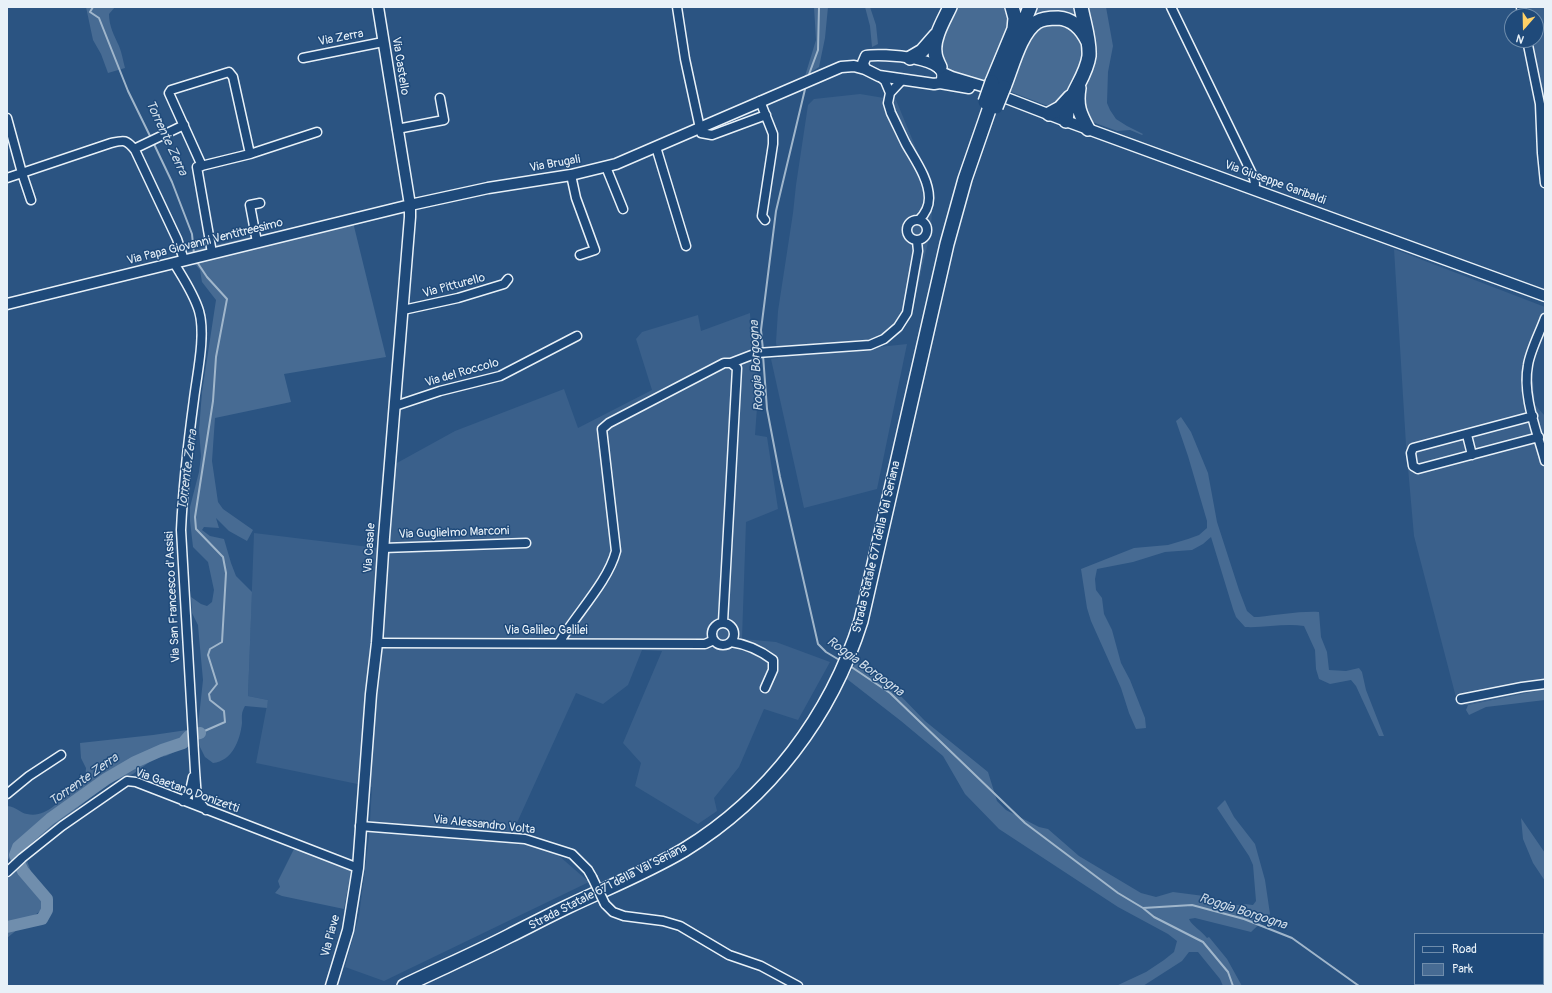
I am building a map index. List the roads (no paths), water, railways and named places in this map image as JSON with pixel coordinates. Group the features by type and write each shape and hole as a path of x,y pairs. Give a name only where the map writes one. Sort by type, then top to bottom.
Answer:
{"highway":[{"path":"910,58 926,48 939,30 950,7"},
{"path":"995,94 1014,29 1015,18 1012,7"},
{"name":"Strada Statale 671 della Val Seriana","path":"404,986 661,862 703,838 740,809 780,768 813,725 841,675 855,641 872,576 947,244 970,161 1030,7"},
{"path":"1066,121 1066,110 1074,101 1089,57 1088,42 1081,7"},
{"path":"995,94 1022,40 1030,28 1038,21 1050,18 1063,18 1075,24 1082,31 1088,42"},
{"path":"939,30 935,54 942,70"},
{"path":"1049,114 1074,101"},
{"path":"1074,101 1088,129"}],"street":[{"name":"Via Castello","path":"378,7 410,205"},
{"path":"677,7 685,59 701,133 712,136 766,115"},
{"path":"1171,7 1254,178 1254,190"},
{"name":"Via Zerra","path":"303,58 384,42"},
{"path":"1529,48 1540,104 1545,183"},
{"name":"Via Giuseppe Garibaldi","path":"841,67 844,64 876,54 910,58 931,63 952,77 982,86 995,94"},
{"path":"865,69 863,62 866,56"},
{"name":"Via Giuseppe Garibaldi","path":"798,85 841,67 854,66 865,69 879,76 934,84 940,83 995,94 1545,296"},
{"path":"940,83 942,70"},
{"path":"202,166 169,93 171,90 230,72 233,77 250,154"},
{"path":"879,76 886,81 890,93 888,103 891,113 923,174 927,187 929,196 927,208 919,220 910,223 907,229 910,238 917,241 923,239 927,230 925,224 919,220"},
{"path":"890,93 903,79"},
{"name":"Via Brugali","path":"410,205 488,188 570,175 616,164 798,85"},
{"path":"397,129 444,120 440,98"},
{"path":"760,101 772,134 773,144 762,216 765,220"},
{"path":"7,118 31,200"},
{"path":"134,149 184,125"},
{"path":"212,253 197,167 250,154 316,132"},
{"path":"7,178 111,143 123,141 129,142 134,149 186,260"},
{"path":"656,147 686,246"},
{"path":"606,167 623,210"},
{"path":"570,175 576,198 595,250 580,255"},
{"path":"257,242 250,204 260,203"},
{"name":"Via Papa Giovanni Ventitreesimo","path":"7,304 410,205"},
{"name":"Via Casale","path":"354,892 358,868 370,702 377,643 410,205"},
{"path":"560,643 569,626 612,564 616,551 602,429 609,423 724,364 731,363 757,353 870,345 884,339 898,327 907,313 918,251 917,241"},
{"name":"Via San Francesco d'Assisi","path":"174,263 188,285 199,311 202,332 182,496 181,530 197,799 206,810"},
{"name":"Via Pitturello","path":"402,310 466,296 504,284 508,279"},
{"path":"1545,318 1528,364 1527,386 1533,416 1540,432 1545,461"},
{"name":"Via del Roccolo","path":"395,406 440,391 500,376 577,336"},
{"path":"723,622 737,368 731,363"},
{"path":"1533,416 1467,435 1413,448 1411,450 1412,465 1414,468 1418,469 1472,455 1540,432"},
{"path":"1467,435 1472,455"},
{"name":"Via Guglielmo Marconi","path":"383,548 526,543"},
{"path":"731,642 735,636 731,625 726,622 719,623 713,629 712,635 714,640 722,645 731,642 737,643 763,653 773,660 773,670 765,688"},
{"name":"Via Galileo Galilei","path":"377,643 705,644 714,640"},
{"path":"1461,699 1545,684"},
{"path":"7,794 29,776 61,755"},
{"name":"Via San Francesco d'Assisi","path":"183,801 190,791 195,771"},
{"name":"Via Gaetano Donizetti","path":"7,872 62,826 127,781 136,782 358,868"},
{"name":"Via Alessandro Volta","path":"360,826 525,839 572,854 588,870 605,904 613,912 624,916 663,921 680,926 729,955 762,966 798,986"},
{"name":"Via Piave","path":"331,986 348,930 354,892"}],"waterway":[{"name":"Torrente Zerra","path":"93,7 90,12 99,18 128,91 151,138"},
{"name":"Roggia Borgogna","path":"808,77 818,50 819,7"},
{"name":"Roggia Borgogna","path":"763,350 761,330 776,211 806,85"},
{"name":"Torrente Zerra","path":"153,142 172,182 192,234 194,254"},
{"name":"Torrente Zerra","path":"197,262 207,277 227,299 216,357 213,401 195,517 196,529 223,557 226,573 222,642 210,649 208,655 217,684 209,694 210,700 224,711 225,722 200,733"},
{"name":"Roggia Borgogna","path":"763,355 767,409 780,477 818,644 826,652 841,661"},
{"name":"Roggia Borgogna","path":"850,666 890,693 1025,823 1118,893 1143,908 1192,905 1244,919 1292,938 1359,986"},
{"name":"Torrente Zerra","path":"7,927 42,919 47,910 47,899 23,871 15,855 18,847 50,819 106,779 135,762 162,750 183,743 189,736 200,733"},
{"path":"1143,908 1154,917 1203,942 1228,972 1233,986"}]}
